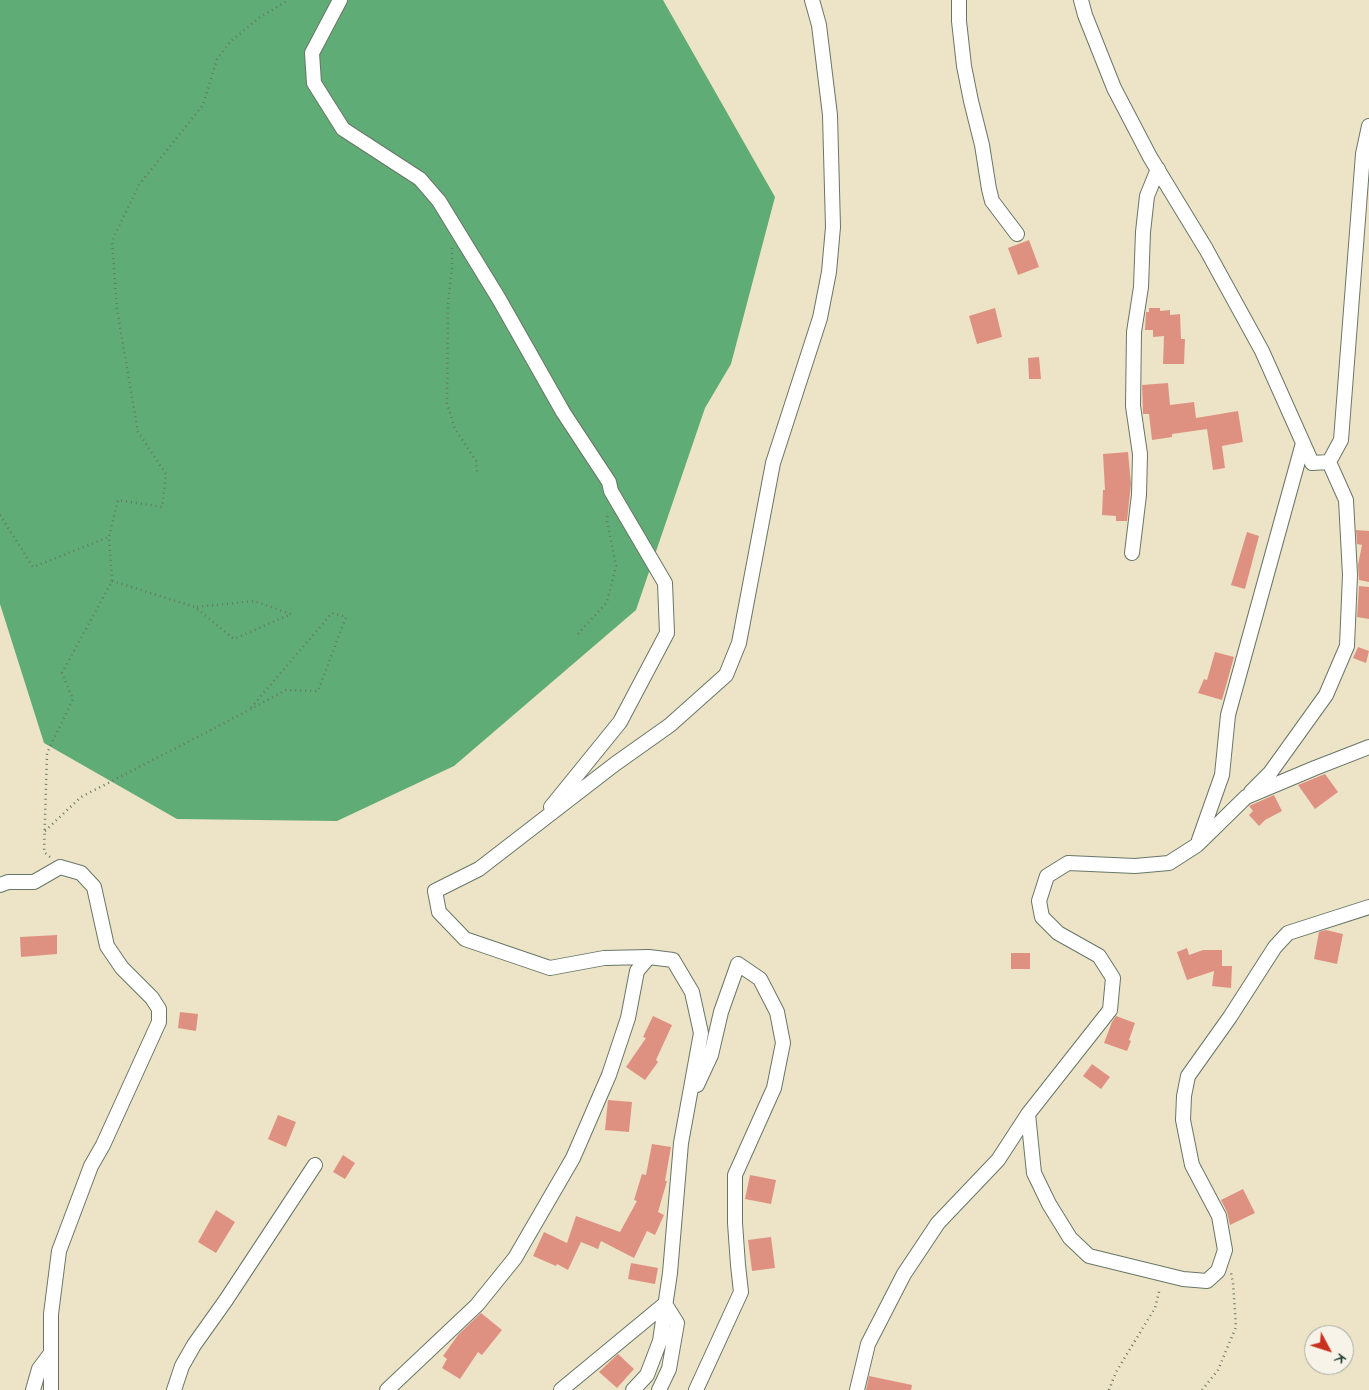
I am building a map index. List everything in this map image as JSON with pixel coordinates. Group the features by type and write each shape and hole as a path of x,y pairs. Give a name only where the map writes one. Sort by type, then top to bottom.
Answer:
{"street":[{"path":"340,0 312,53 314,83 343,129 420,179 439,201 499,299 558,403 609,482 611,491 665,584 667,633 620,722 534,827"},
{"path":"633,1390 647,1375 660,1341 670,1273 681,1143 701,1033 692,992 673,960 649,956 604,958 550,968 464,939 439,912 435,891 479,869 614,764 670,725 726,675 739,642 773,463 820,318 829,272 833,227 830,115 819,25 812,0"},
{"path":"959,0 959,21 964,66 982,145 989,189 992,201 1017,234"},
{"path":"1081,0 1085,15 1114,88 1262,351 1312,463 1329,462"},
{"path":"1329,462 1341,440 1363,154 1369,126"},
{"path":"1132,553 1139,495 1140,454 1133,406 1134,332 1148,196 1158,169"},
{"path":"1198,845 1222,775 1228,715 1303,443"},
{"path":"857,1390 868,1344 904,1274 938,1223 998,1160 1028,1114 1110,1010 1114,978 1099,956 1058,933 1042,917 1039,901 1047,876 1068,863 1135,866 1169,863 1198,845 1270,773 1326,695 1347,646 1350,575 1346,500 1329,462"},
{"path":"1246,797 1369,747"},
{"path":"0,885 8,882 34,882 60,867 81,873 94,887 107,946 122,968 152,998 159,1009 159,1022 111,1128 91,1166 59,1251 51,1314 51,1390"},
{"path":"1028,1114 1034,1173 1049,1204 1070,1238 1089,1256 1183,1279 1207,1281 1218,1271 1225,1250 1219,1216 1192,1165 1184,1120 1184,1096 1188,1076 1230,1017 1275,947 1288,934 1369,907"},
{"path":"387,1390 477,1305 515,1258 573,1158 609,1074 628,1018 637,971 649,956"},
{"path":"687,1108 710,1055 721,1012 738,964 760,979 777,1012 783,1043 774,1088 735,1175 735,1223 741,1292 696,1390"},
{"path":"174,1390 182,1366 194,1345 315,1165"},
{"path":"561,1390 665,1304"},
{"path":"659,1390 669,1369 677,1323 665,1304"},
{"path":"33,1390 39,1369 51,1353"}],"path":[{"path":"60,867 44,852 44,831 47,753 73,698 62,673 112,581 109,537 118,500 162,507 166,474 138,432 117,309 112,241 140,185 203,105 217,59 231,41 260,17 289,0"},
{"path":"452,222 452,268 448,304 447,403 455,429 476,461 477,472"},
{"path":"578,634 606,602 616,566 607,521 611,491"},
{"path":"0,515 33,567 109,537"},
{"path":"112,581 195,607 234,639 291,614 254,601 195,607"},
{"path":"44,831 81,797 249,710 286,690 318,691 346,617 332,613 249,710"},
{"path":"1202,1390 1218,1370 1236,1326 1233,1282 1225,1250"},
{"path":"1109,1390 1116,1372 1155,1308 1164,1274"}],"green space":[{"path":"0,0 663,0 775,197 731,364 705,408 636,610 454,766 337,821 177,819 44,743 0,604"}],"building":[{"path":"1029,240 1039,267 1018,275 1008,248"},
{"path":"995,308 1002,337 977,344 969,316"},
{"path":"1149,308 1160,308 1160,311 1170,310 1170,315 1180,314 1181,339 1185,339 1184,364 1163,364 1164,336 1153,337 1153,330 1145,330 1146,312 1149,312"},
{"path":"1039,357 1041,379 1029,379 1028,358"},
{"path":"1168,383 1170,405 1194,402 1196,418 1238,411 1243,442 1222,446 1225,468 1213,470 1207,429 1172,434 1172,437 1152,440 1149,414 1143,414 1142,385"},
{"path":"1128,452 1131,484 1127,521 1116,521 1116,516 1102,515 1103,490 1105,490 1103,454"},
{"path":"1356,530 1369,531 1369,582 1359,580 1358,565 1362,545 1357,544"},
{"path":"1247,532 1259,536 1245,589 1231,585"},
{"path":"1359,586 1369,587 1369,619 1357,617"},
{"path":"1358,647 1369,651 1366,663 1353,658"},
{"path":"1215,652 1234,657 1222,700 1198,693 1204,679 1207,680"},
{"path":"1325,774 1338,792 1315,809 1298,785"},
{"path":"1274,795 1282,811 1265,820 1259,826 1249,815 1253,811 1249,806"},
{"path":"1326,930 1343,934 1337,964 1314,959 1319,932"},
{"path":"57,935 57,954 21,957 20,937"},
{"path":"1187,948 1189,955 1203,950 1222,950 1222,966 1232,966 1231,988 1212,986 1214,971 1187,980 1177,952"},
{"path":"1011,953 1030,953 1030,969 1011,969"},
{"path":"180,1012 198,1014 196,1031 178,1028"},
{"path":"653,1016 672,1025 656,1060 658,1062 645,1080 626,1067 646,1038 643,1037"},
{"path":"1116,1016 1135,1023 1127,1051 1104,1043"},
{"path":"1092,1064 1110,1077 1101,1089 1083,1076"},
{"path":"608,1100 632,1102 629,1132 605,1130"},
{"path":"278,1115 296,1122 286,1147 268,1139"},
{"path":"652,1144 671,1147 665,1181 667,1181 658,1212 664,1215 655,1235 647,1231 634,1258 601,1241 598,1249 581,1242 568,1270 533,1256 544,1232 567,1243 576,1216 620,1232 637,1201 634,1200 642,1174 646,1175"},
{"path":"343,1155 355,1163 345,1179 333,1172"},
{"path":"750,1175 776,1180 771,1204 745,1199"},
{"path":"1243,1189 1255,1213 1230,1225 1227,1212 1221,1200"},
{"path":"216,1210 235,1222 216,1253 198,1242"},
{"path":"771,1237 775,1268 752,1271 748,1240"},
{"path":"631,1263 658,1268 655,1284 628,1279"},
{"path":"481,1313 502,1330 482,1355 478,1352 460,1379 442,1368 447,1359 443,1356 458,1335"},
{"path":"618,1354 634,1369 617,1388 599,1372"},
{"path":"869,1376 912,1385 911,1390 866,1390"}]}
